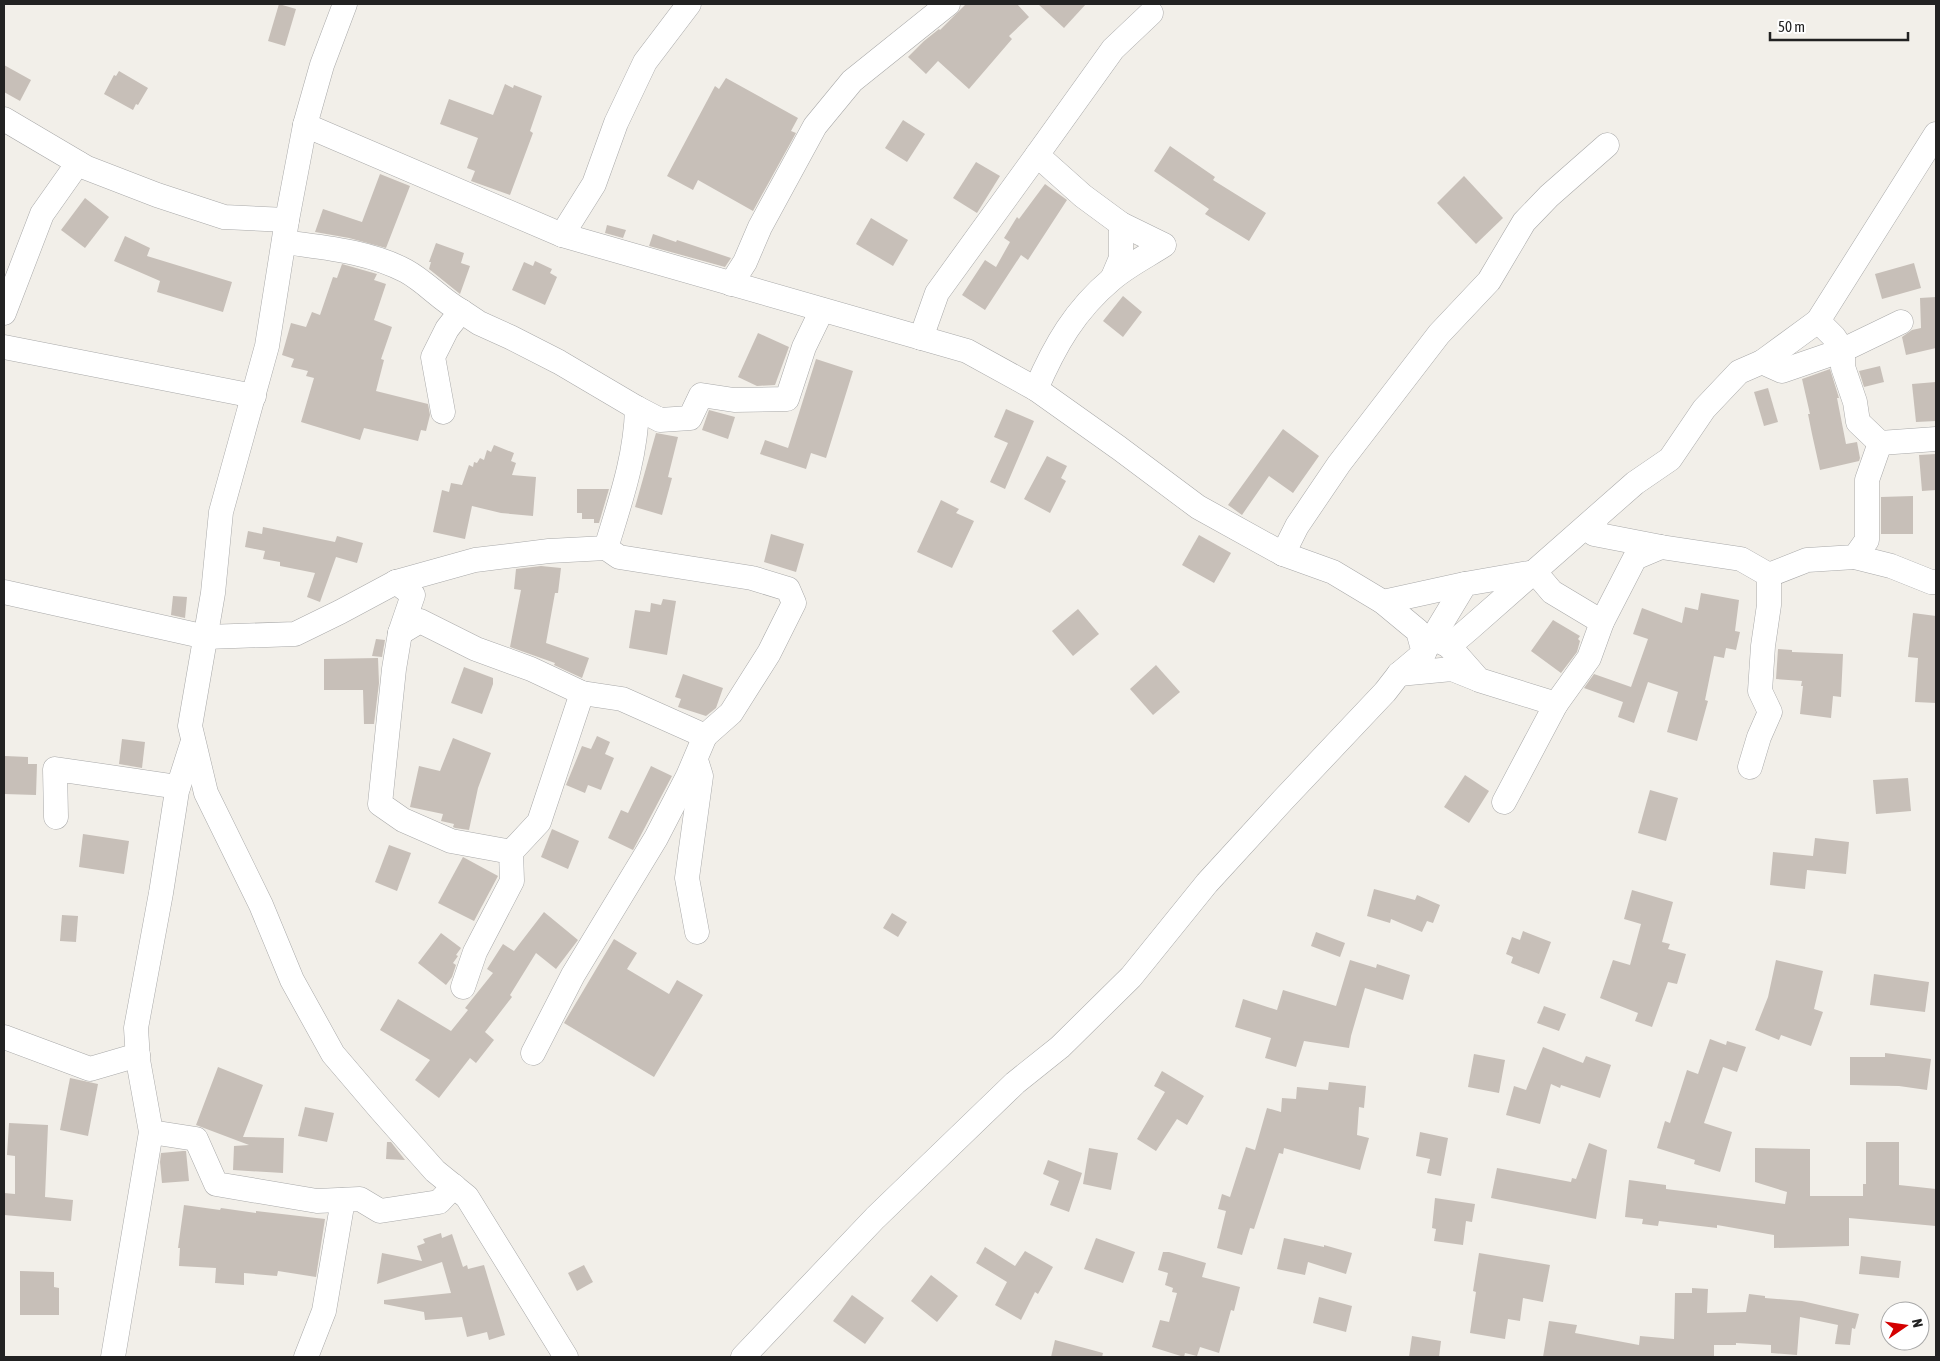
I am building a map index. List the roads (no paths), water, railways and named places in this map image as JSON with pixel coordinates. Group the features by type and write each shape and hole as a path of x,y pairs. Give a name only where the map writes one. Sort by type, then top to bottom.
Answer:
{"street":[{"path":"345,4 322,65 306,125 285,231 268,346 221,512 213,593 190,726 206,793 261,905 292,980 333,1054 429,1164 467,1197 566,1357"},
{"path":"562,236 594,184 616,123 644,62 689,4"},
{"path":"731,284 745,262 760,227 815,126 852,81 948,4"},
{"path":"921,338 937,293 1113,49 1151,13"},
{"path":"4,118 87,168 157,195 224,217 285,231 350,252 383,260 408,272 449,305 479,324 510,337 594,381 660,420 690,418 701,395 734,400 787,399 804,347 822,310"},
{"path":"306,125 562,236 967,351 1036,389 1198,506 1283,554 1334,572 1384,602 1435,646 1479,680"},
{"path":"743,1357 875,1218 1015,1083 1060,1047 1131,977 1207,883 1385,692 1399,674 1535,572 1635,483 1670,459 1704,409 1739,372 1762,362 1818,322 1936,134"},
{"path":"1283,554 1297,526 1339,464 1439,334 1489,281 1524,222 1549,196 1607,145"},
{"path":"1036,389 1053,351 1084,305 1113,277 1164,245 1121,224 1083,196 1037,155"},
{"path":"4,313 42,214 78,163"},
{"path":"1113,277 1121,258 1121,224"},
{"path":"443,412 432,357 446,329 461,311"},
{"path":"1818,322 1834,337 1843,350 1843,367 1855,402 1858,422 1880,444"},
{"path":"1762,362 1782,371 1843,350 1901,322"},
{"path":"4,348 254,396"},
{"path":"606,548 627,480 636,433 637,408"},
{"path":"1880,444 1936,438"},
{"path":"1855,557 1867,540 1867,480 1880,444"},
{"path":"1596,518 1594,534 1661,547 1741,559 1769,574 1807,560 1855,557 1936,582"},
{"path":"1504,802 1556,704 1589,658 1602,622 1635,558 1661,547"},
{"path":"4,592 206,637 295,634 396,582 475,560 549,551 606,548 619,557 752,578 788,589 794,603 769,653 731,713 705,736 696,759 656,838 573,975 532,1053"},
{"path":"1384,602 1465,584 1535,572"},
{"path":"1535,572 1552,592 1602,622"},
{"path":"1750,767 1759,737 1770,712 1760,691 1763,646 1769,605 1769,574"},
{"path":"396,582 413,595 400,633 394,669 380,804 403,820 451,841 511,852"},
{"path":"1435,646 1465,584"},
{"path":"400,633 420,620 476,649 531,669 582,693 622,699 705,736"},
{"path":"1399,674 1452,669 1479,680 1556,704"},
{"path":"463,987 475,952 512,881 511,852 539,822 582,693"},
{"path":"113,1357 151,1132 143,1095 136,1028 178,788 193,741"},
{"path":"696,759 701,776 687,878 696,932"},
{"path":"56,817 55,768 178,788"},
{"path":"4,1037 90,1069 138,1055"},
{"path":"151,1132 196,1139 216,1184 317,1201 360,1199 380,1211 439,1202 454,1186"},
{"path":"306,1357 324,1311 343,1200"}]}
